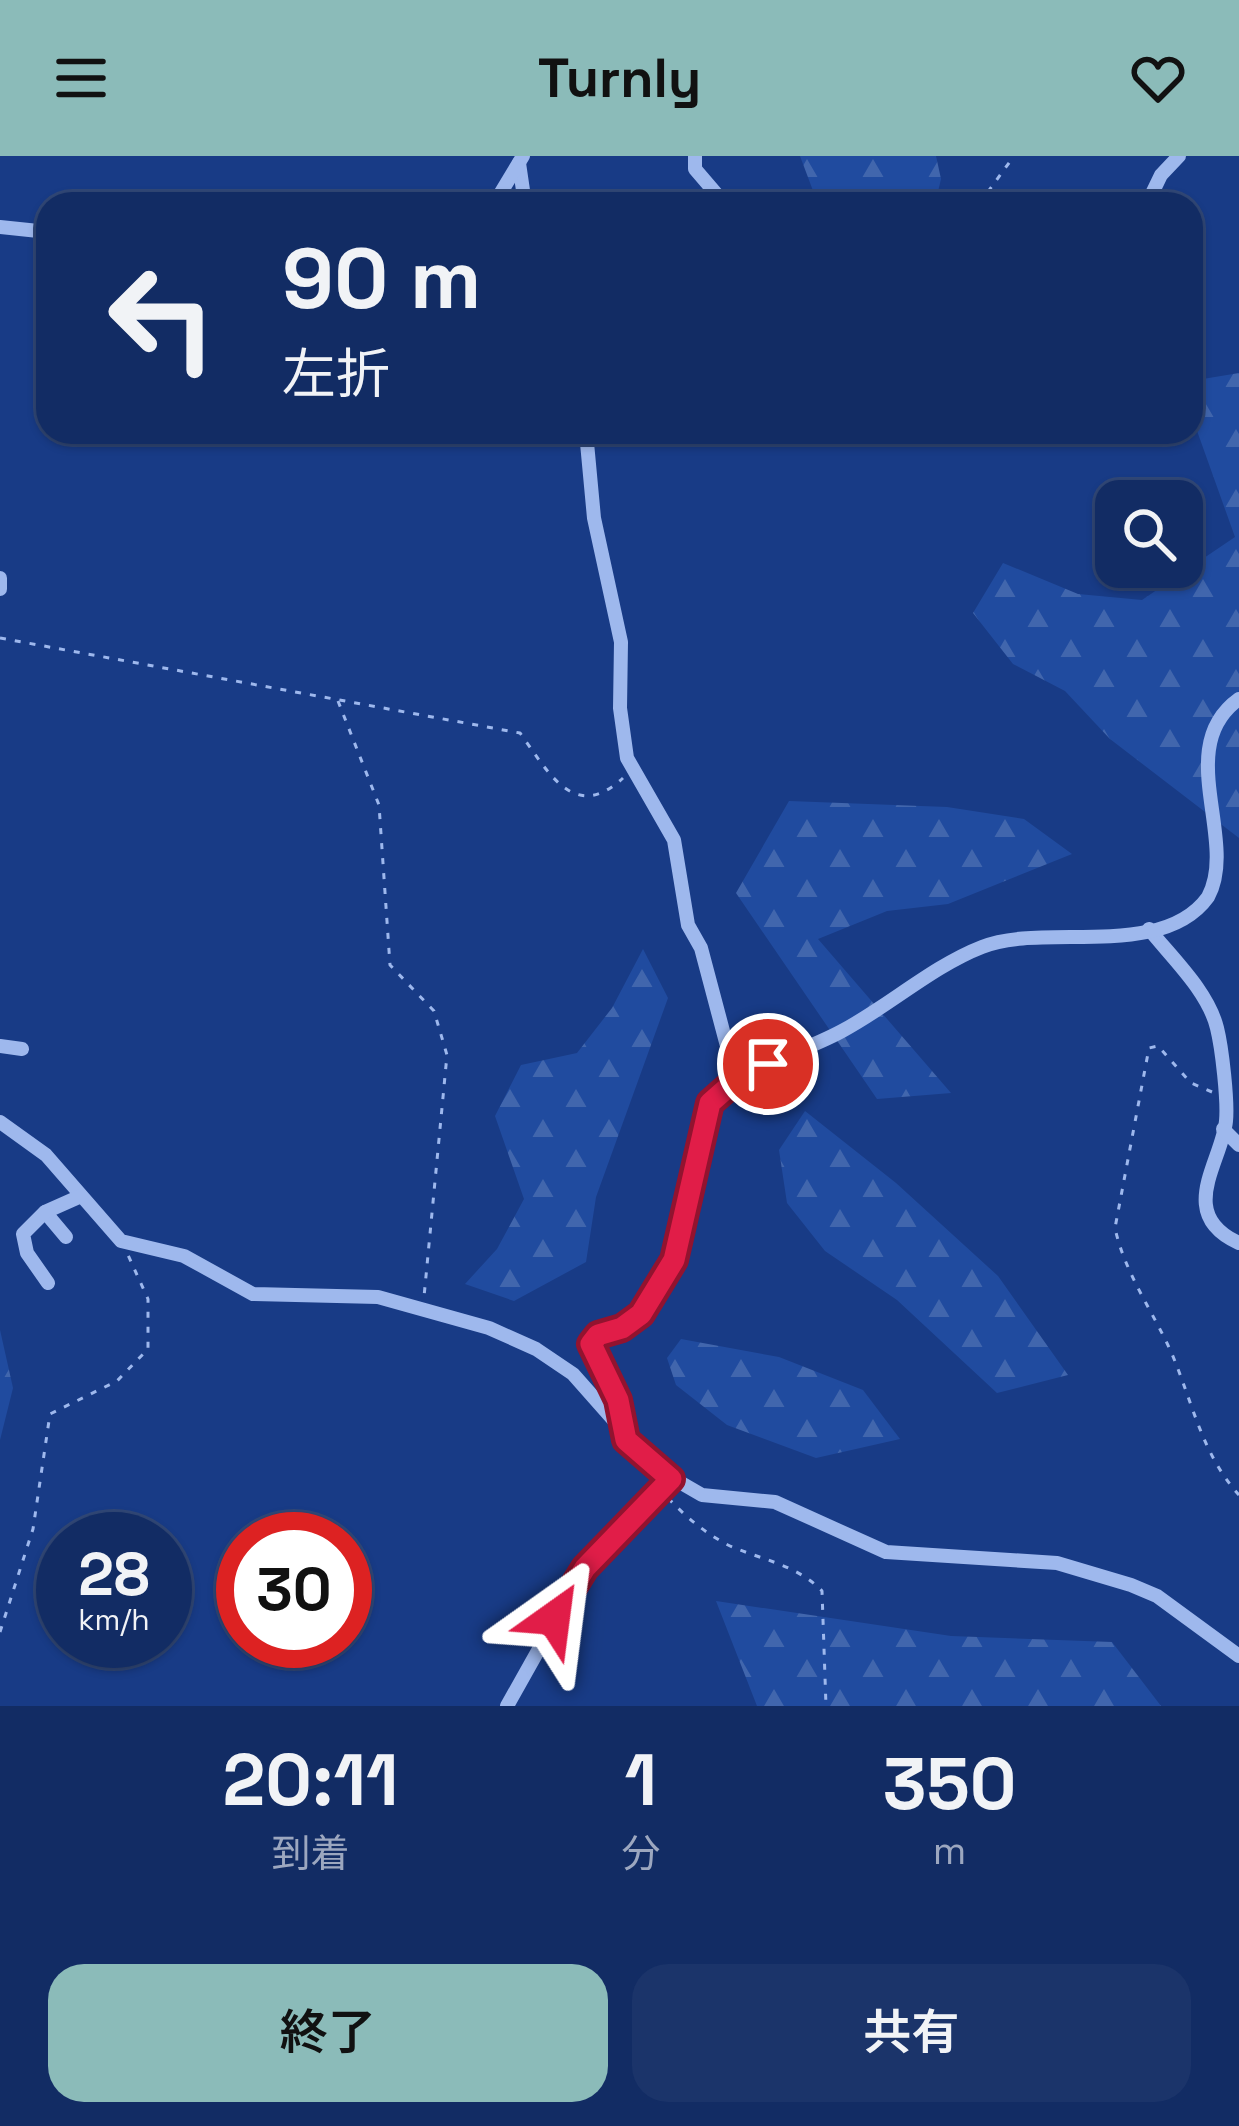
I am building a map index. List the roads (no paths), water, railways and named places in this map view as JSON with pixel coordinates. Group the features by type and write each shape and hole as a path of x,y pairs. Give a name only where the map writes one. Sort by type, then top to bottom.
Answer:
{"street":[{"path":"695,156 695,169 715,192"},
{"path":"1153,192 1161,175 1179,156"},
{"path":"501,192 521,159"},
{"path":"521,159 524,192"},
{"path":"0,227 36,231"},
{"path":"587,444 594,518 621,642 620,709 633,769 674,840 688,925 701,948 736,1080"},
{"path":"0,578 0,589"},
{"path":"626,1440 618,1400 591,1344 598,1335 622,1328 641,1314 659,1288 683,1236 699,1139 710,1103 736,1080 841,1032 980,947 1149,929 1191,911 1209,896 1219,866 1212,741 1225,712 1239,699"},
{"path":"1149,929 1215,1021 1223,1129 1205,1175 1205,1193 1210,1213 1228,1238 1239,1243"},
{"path":"0,1046 22,1049"},
{"path":"0,1122 46,1155 122,1241 184,1256 253,1294 378,1297 536,1349 573,1375 666,1485 702,1495 775,1502 886,1552 1057,1563 1131,1585 1157,1596 1239,1656"},
{"path":"1223,1129 1239,1145"},
{"path":"48,1283 27,1252 23,1234 45,1212 81,1196"},
{"path":"45,1212 66,1238"},
{"path":"507,1706 585,1568 666,1485"}]}
